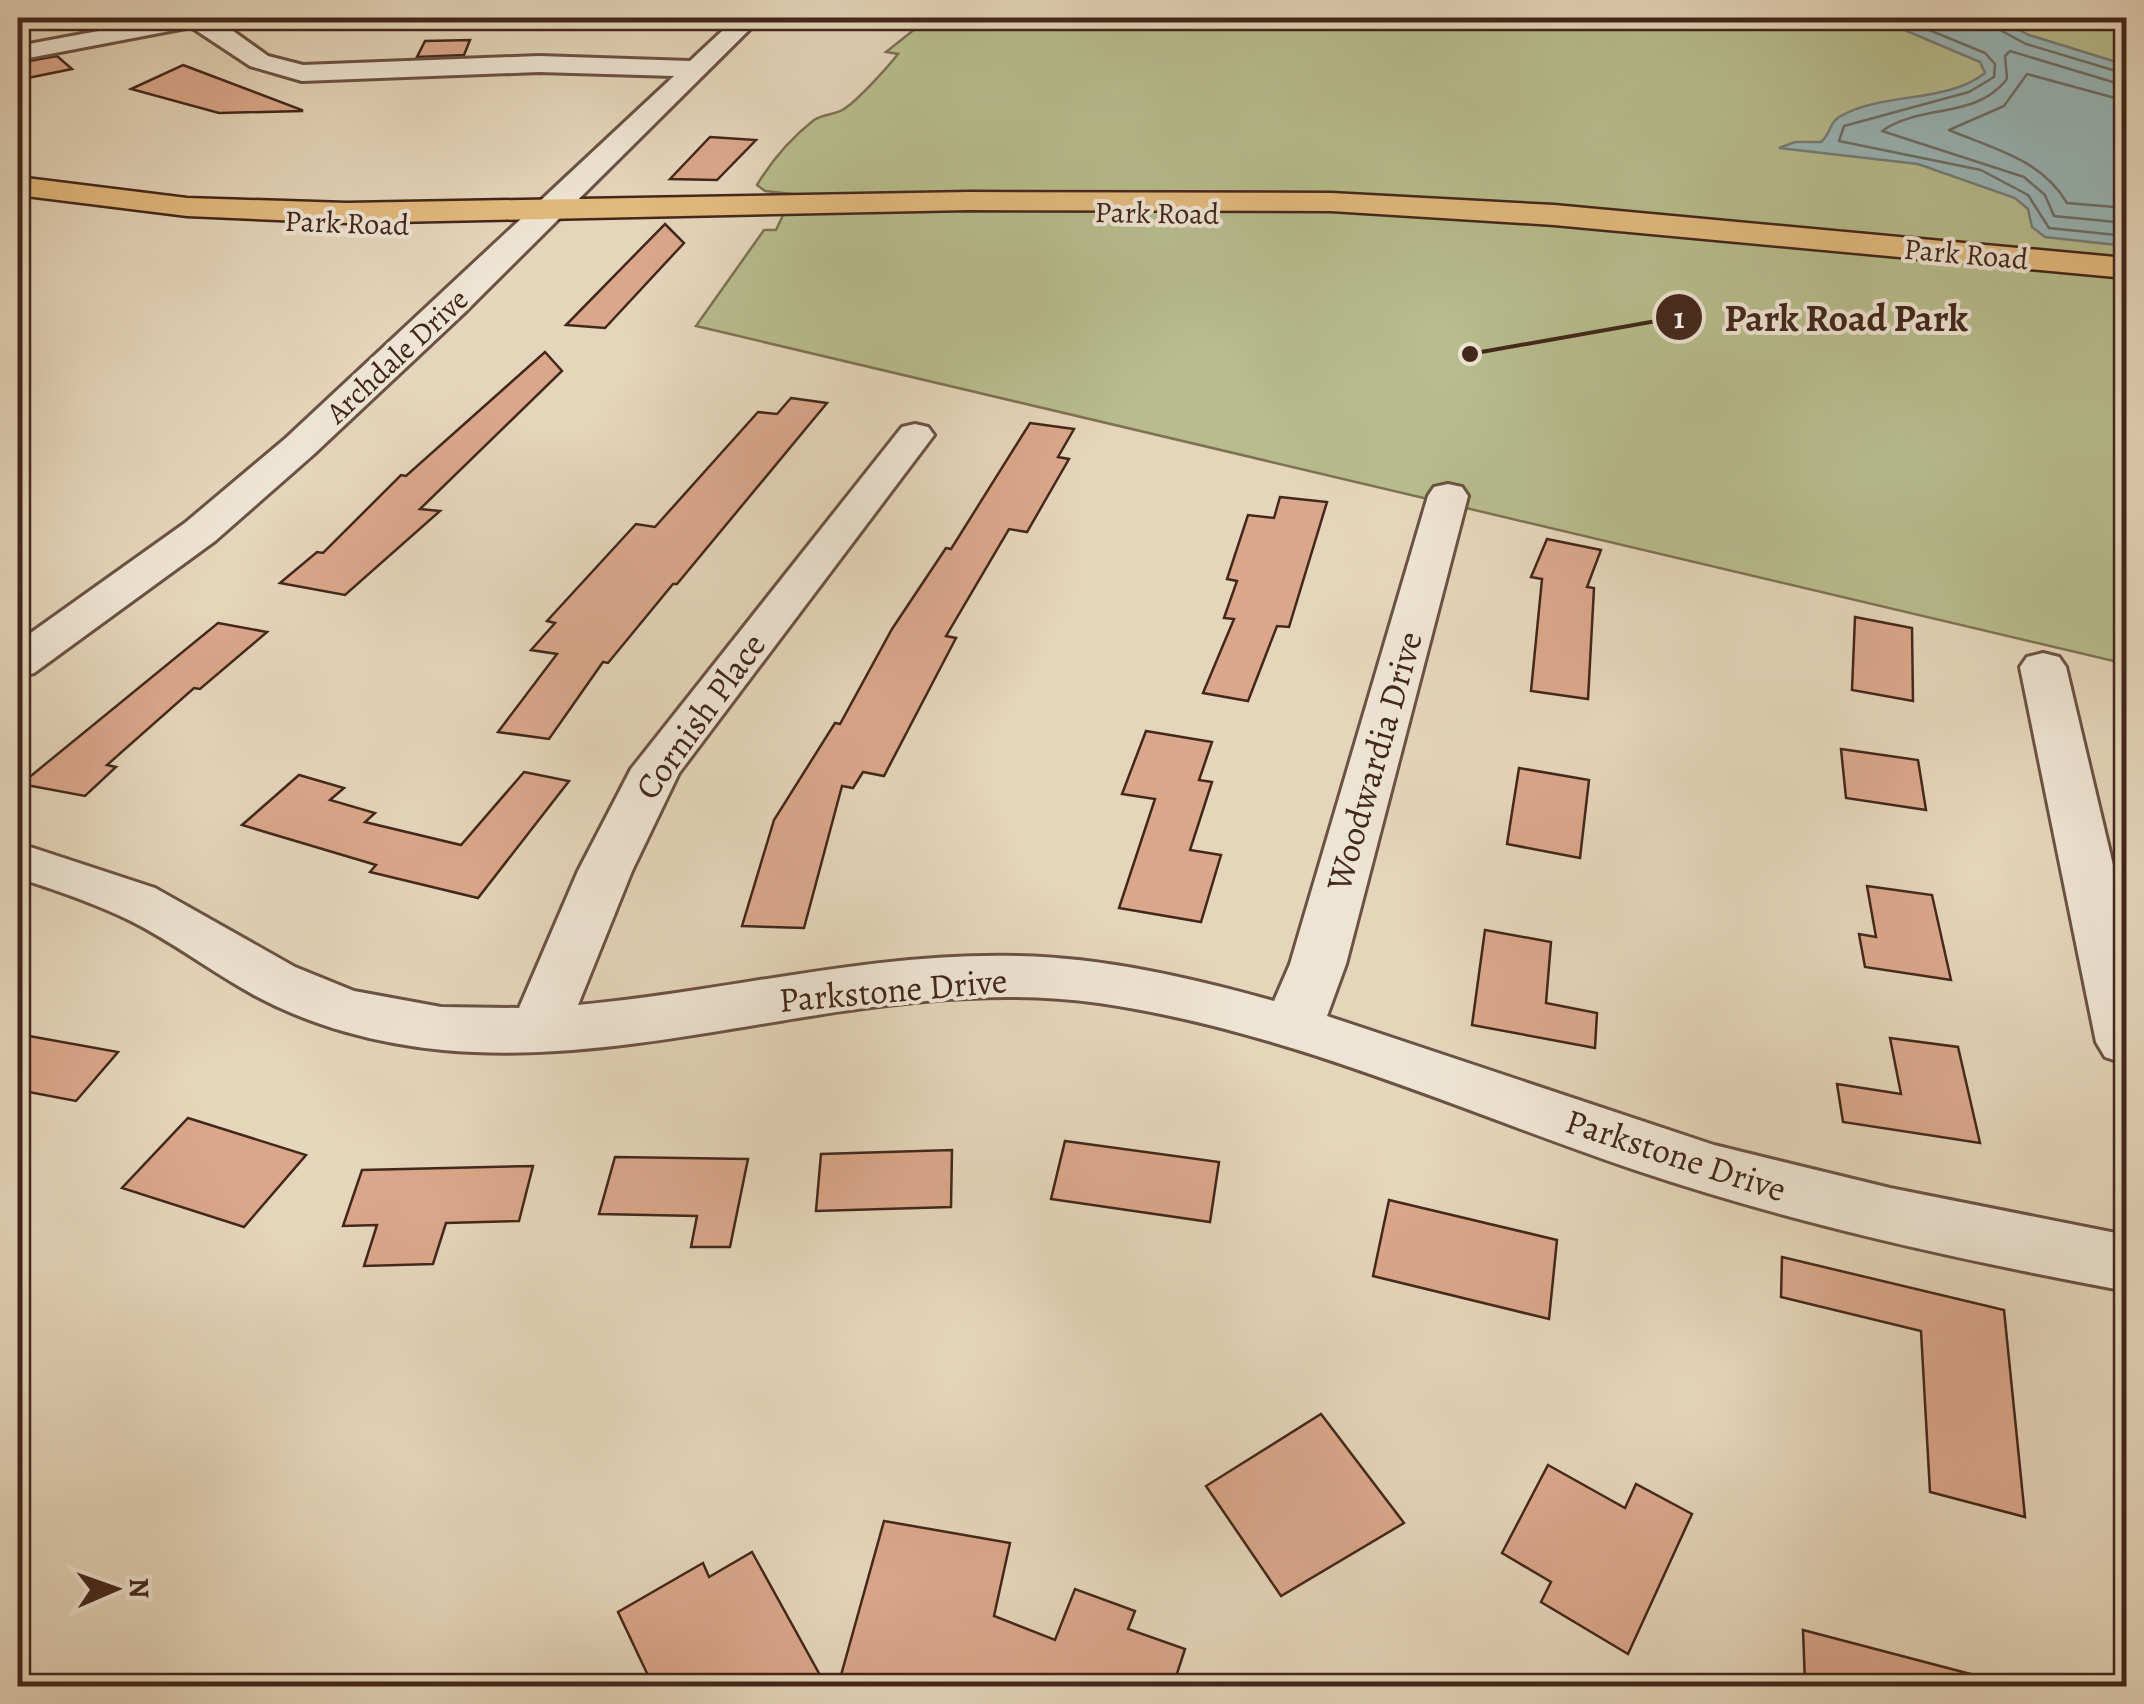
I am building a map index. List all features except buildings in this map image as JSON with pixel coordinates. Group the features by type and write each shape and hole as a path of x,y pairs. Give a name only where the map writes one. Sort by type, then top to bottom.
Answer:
{"main road":[{"name":"Park Road","path":"18,186 186,207 216,216 291,222 1088,211 1365,219 1542,229 2126,285"},
{"name":"Park Road","path":"541,217 1133,199 1346,203 1554,215 2126,268"}],"street":[{"path":"57,18 87,40"},
{"path":"18,53 198,18 260,61 302,73 539,64 692,69"},
{"name":"Archdale Drive","path":"18,663 200,532 451,307 692,69 749,18"},
{"name":"Cornish Place","path":"540,1028 605,871 656,770 915,435"},
{"name":"Woodwardia Drive","path":"1294,1025 1318,964 1448,496"},
{"path":"2044,666 2126,1042"},
{"name":"Parkstone Drive","path":"18,860 147,906 274,980 366,1016 466,1030 540,1028 929,980 1009,977 1090,982 1191,998 1294,1025 1744,1180 2126,1263"}],"green space":[{"path":"906,18 2126,18 2126,664 696,326 764,230 776,230 793,194 765,191 757,185 763,176 806,127 844,109 880,75 898,54 886,52 920,25"}],"water":[{"path":"1876,18 1996,18 2029,35 2126,65 2126,246 2045,237 2032,227 2028,209 2015,198 1918,164 1779,148 1795,142 1821,142 1836,120 1856,109 1952,89 1985,73 1980,62"}],"waterway":[{"path":"789,28 831,18"}],"place":[{"name":"Park Road Park","path":"1470,354"}]}
